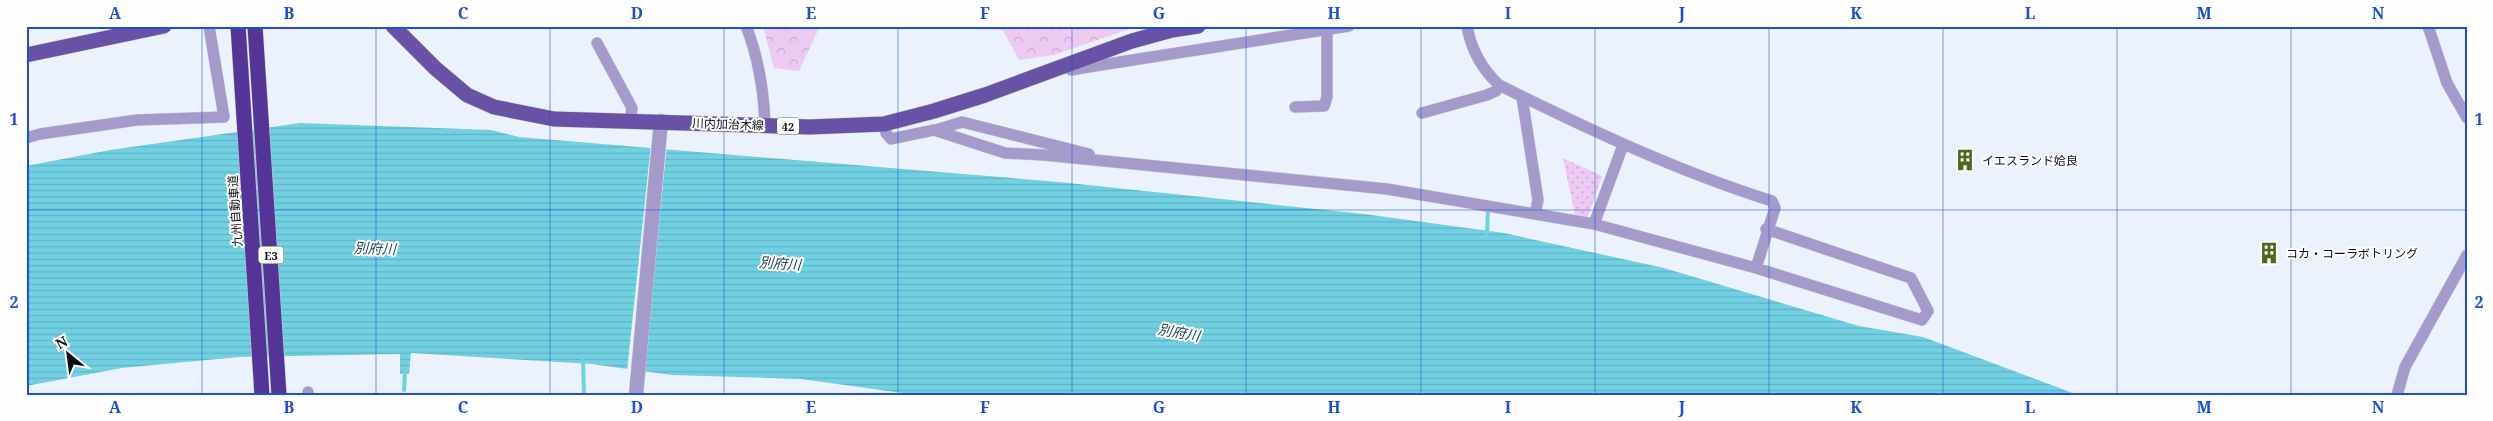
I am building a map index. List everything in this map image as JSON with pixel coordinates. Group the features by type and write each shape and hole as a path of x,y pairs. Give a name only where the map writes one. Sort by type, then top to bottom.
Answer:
{"highway":[{"name":"九州自動車道","path":"238,26 262,395"},
{"name":"E3","path":"255,26 279,395"}],"main road":[{"path":"26,54 164,26"},
{"name":"川内加治木線","path":"393,26 435,68 467,95 494,107 554,119 630,121 661,128 809,127 884,124 985,95 1065,64 1132,41 1172,30 1198,26"}],"street":[{"path":"26,138 40,134 137,120 224,117 209,26"},
{"path":"746,26 759,67 764,99 765,126"},
{"path":"1065,64 1071,70 1349,26"},
{"path":"1467,26 1470,43 1477,60 1486,74 1499,85 1623,145 1718,184 1772,201 1775,208 1766,230 1756,268"},
{"path":"2428,26 2447,83 2467,118"},
{"path":"1295,108 1324,106 1326,97 1327,30"},
{"path":"596,43 632,108 630,121"},
{"path":"1422,113 1486,95 1496,91 1499,85"},
{"path":"1522,97 1538,200 1535,214"},
{"path":"884,124 886,133 891,139 962,122 1080,152 1130,158"},
{"path":"636,395 661,128"},
{"path":"934,130 1005,153 1044,155 1387,189 1594,224 1756,268 1922,320 1928,311 1911,278 1766,230"},
{"path":"1594,224 1623,145"},
{"path":"2397,395 2405,366 2467,255"}],"green space":[{"path":"763,26 820,26 799,71 774,68"},
{"path":"895,26 1138,26 1054,55 1019,60 1003,30"},
{"path":"1563,158 1602,176 1587,219 1575,215"}],"water":[{"name":"別府川","path":"300,123 491,130 519,137 1059,182 1364,214 1504,233 1664,268 1859,326 1923,337 2078,395 917,395 801,379 672,375 591,364 411,353 409,374 400,374 400,354 239,357 122,368 26,386 26,166 110,150"}],"pier":[{"path":"651,144 667,145 643,374 627,371"}],"waterway":[{"path":"1487,236 1488,208"},
{"path":"583,360 584,395"},
{"path":"404,390 405,370"}],"place":[{"name":"イエスランド姶良","path":"1965,160"},
{"name":"コカ・コーラボトリング","path":"2269,253"}]}
